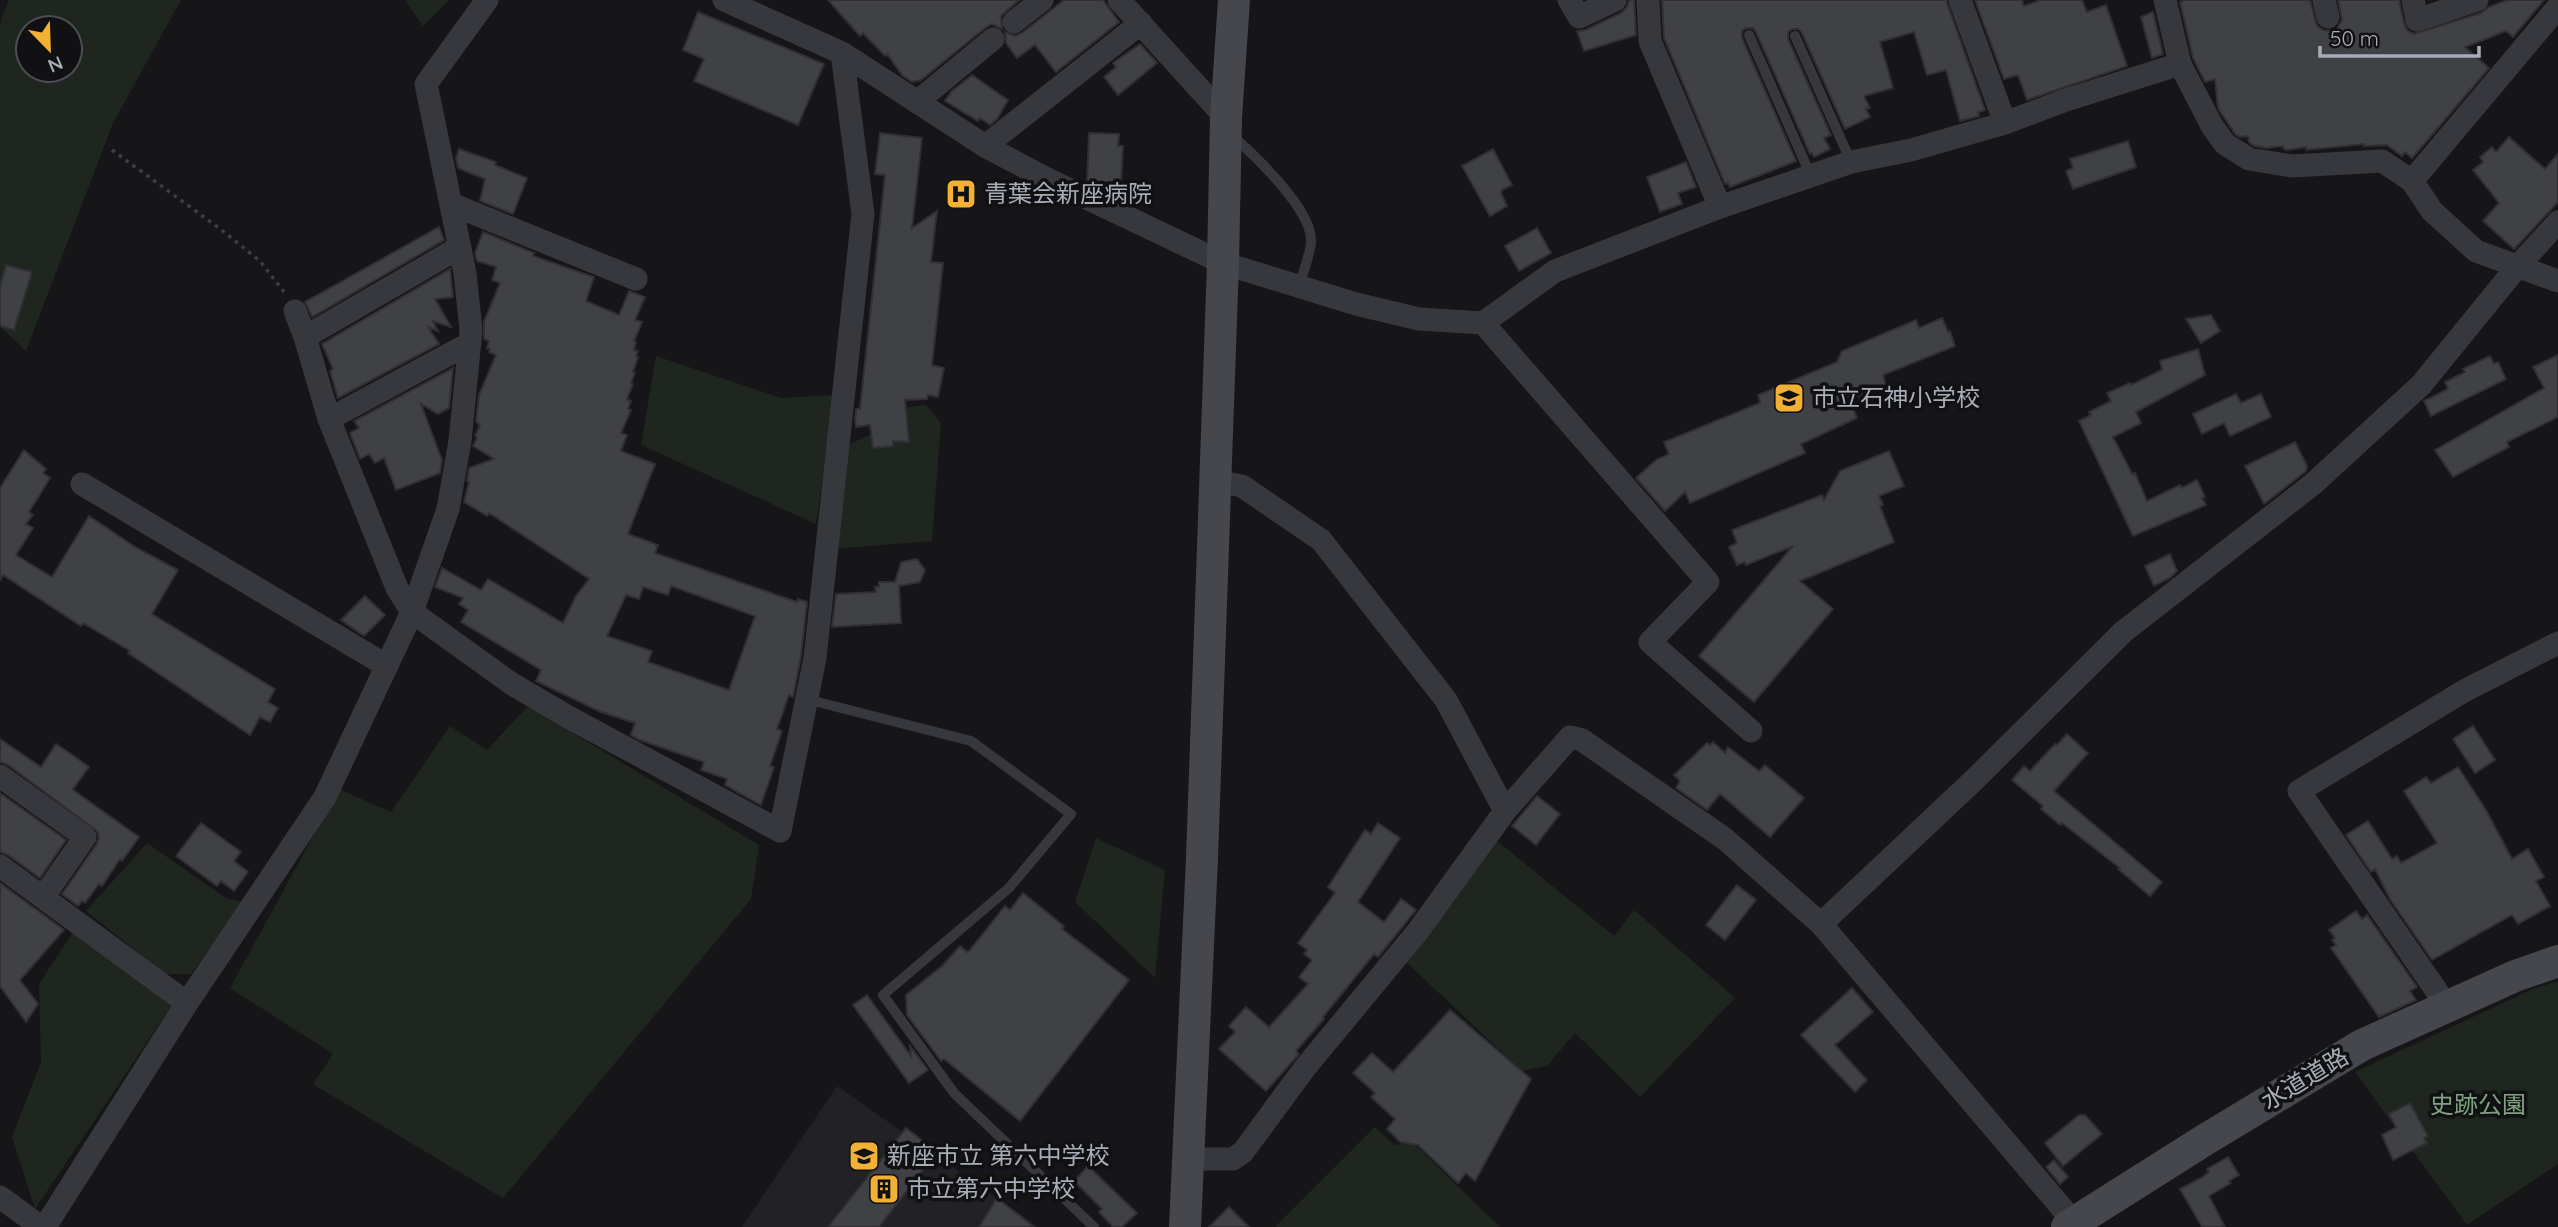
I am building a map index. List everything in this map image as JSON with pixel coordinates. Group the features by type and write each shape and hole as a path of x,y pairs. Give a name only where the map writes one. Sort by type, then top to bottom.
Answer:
{"street":[{"path":"0,1197 43,1227 187,1003 325,797 412,611 447,509 460,441 471,330 466,272 426,84 487,0"},
{"path":"724,0 842,52 985,146 1049,180 1223,263 1356,304 1419,319 1483,323 1555,271 1720,207 1810,174 1851,162 1911,150 2004,123 2066,100 2180,64"},
{"path":"1014,22 1042,0"},
{"path":"1119,0 1226,124"},
{"path":"1185,1227 1202,858 1226,124 1234,0"},
{"path":"1569,0 1579,17 1615,0"},
{"path":"1648,0 1650,41 1720,207"},
{"path":"1960,0 2004,123"},
{"path":"2165,0 2180,64 2225,144 2249,159 2292,166 2382,161 2412,181 2432,211 2476,251 2558,281"},
{"path":"2413,0 2417,20 2477,0"},
{"path":"2412,181 2558,7"},
{"path":"985,146 1141,23"},
{"path":"918,101 993,39"},
{"path":"295,312 329,419 397,588 412,611 512,684 780,831 816,645 863,214 842,52"},
{"path":"451,204 636,279"},
{"path":"1821,924 1973,781 2123,632 2313,484 2421,385 2517,267 2558,222"},
{"path":"305,337 460,247"},
{"path":"1483,323 1708,582 1650,642 1751,731"},
{"path":"329,419 470,343"},
{"path":"1214,481 1242,486 1321,540 1446,700 1505,811"},
{"path":"82,484 387,666"},
{"path":"2447,1006 2299,791 2464,691 2558,643"},
{"path":"1188,1160 1233,1159 1243,1152 1304,1069 1418,931 1505,811 1570,737 1582,740 1724,839 1821,924 2073,1225"},
{"path":"0,776 85,837 44,896"},
{"path":"0,866 187,1003"},
{"name":"水道道路","path":"2073,1225 2203,1141 2362,1045 2515,976 2558,961"}],"lane":[{"path":"1749,35 1810,174"},
{"path":"1795,36 1851,162"},
{"path":"1226,124 1299,209 1311,238 1299,287"},
{"path":"806,699 971,741 1072,814 1009,888 883,995 954,1093 1094,1227"}],"path":[{"path":"112,150 260,261 278,282 295,312"}],"shaded area":[{"name":"新座市立 第六中学校","path":"837,1086 1038,1227 742,1227"}],"green space":[{"path":"9,0 181,0 113,123 26,351 0,327 0,28"},
{"path":"405,0 449,0 423,26"},
{"path":"656,356 781,398 835,395 816,524 641,445"},
{"path":"926,405 941,423 932,541 832,549 843,447 888,427 900,408"},
{"path":"528,706 759,845 751,899 503,1198 313,1084 333,1054 230,988 339,789 391,812 450,726 487,750"},
{"path":"1096,838 1165,870 1155,978 1075,902"},
{"path":"1497,841 1614,936 1634,910 1735,998 1640,1097 1575,1033 1547,1066 1522,1071 1407,963"},
{"path":"147,843 226,898 243,902 191,974 165,974 86,911"},
{"path":"73,932 172,1005 35,1209 12,1137 41,1062 39,984"},
{"name":"史跡公園","path":"2558,981 2558,1164 2467,1225 2355,1072 2533,989"},
{"path":"1375,1127 1394,1145 1412,1142 1500,1227 1275,1227"}],"building":[{"path":"828,0 1019,0 1001,16 1002,29 992,24 985,28 921,80 912,82 902,75 887,54 885,56 863,33 860,36"},
{"path":"1064,0 1103,0 1119,22 1056,72 1035,45 1017,58 1006,43 1005,32 1015,36 1022,33"},
{"path":"1629,0 1634,0 1636,35 1584,51 1577,31 1585,30 1621,13"},
{"path":"1662,0 1946,0 1985,110 1978,112 1979,116 1960,121 1946,70 1927,75 1914,32 1880,42 1893,88 1864,96 1870,108 1866,109 1870,117 1845,129 1802,33 1799,29 1792,29 1788,32 1788,39 1831,135 1824,138 1830,149 1814,157 1810,154 1756,32 1753,28 1746,28 1742,31 1742,38 1796,161 1730,187 1728,183 1725,184 1664,38"},
{"path":"1975,0 2022,0 2024,6 2041,0 2082,0 2087,12 2106,5 2127,66 2027,100 2018,75 2004,79"},
{"path":"2310,0 2317,26 2331,31 2337,28 2342,20 2338,0 2399,0 2407,30 2414,34 2481,13 2507,0 2544,0 2513,37 2506,31 2465,47 2489,68 2412,158 2405,152 2402,156 2387,145 2364,144 2306,150 2306,147 2287,150 2283,146 2267,148 2254,146 2249,142 2248,136 2240,137 2235,134 2218,108 2215,79 2205,82 2193,58 2180,2"},
{"path":"698,12 824,64 798,125 694,81 704,59 683,50"},
{"path":"2153,12 2163,54 2152,58 2141,17"},
{"path":"1140,44 1157,63 1118,95 1104,77 1116,67 1113,63"},
{"path":"972,75 1008,100 997,119 990,125 980,118 978,121 945,101 951,92"},
{"path":"880,133 922,138 912,228 937,211 931,262 943,263 932,365 944,368 938,397 928,395 927,399 905,400 909,442 893,441 893,446 873,448 870,425 856,427 855,419 856,409 860,409 885,175 875,174"},
{"path":"1089,133 1119,134 1118,146 1123,146 1121,183 1087,182"},
{"path":"2509,137 2545,169 2558,154 2558,202 2514,249 2483,221 2499,203 2473,170 2483,162 2480,157 2492,147 2496,152"},
{"path":"2128,141 2136,167 2073,189 2066,171 2073,168 2070,159"},
{"path":"459,149 496,162 495,165 527,178 513,214 480,201 485,179 458,168 456,158"},
{"path":"1493,149 1512,185 1501,193 1507,206 1490,216 1462,166"},
{"path":"1686,162 1696,187 1678,193 1682,204 1660,212 1647,177"},
{"path":"439,227 444,240 312,317 305,302"},
{"path":"1537,228 1551,253 1519,271 1505,246"},
{"path":"483,232 534,253 533,256 594,277 586,301 619,315 629,291 645,297 635,320 642,322 634,341 634,350 638,351 638,357 627,399 631,401 628,409 631,410 621,433 627,435 621,451 655,464 628,534 658,545 655,553 797,602 798,599 807,602 793,697 789,695 777,729 782,731 770,766 774,767 761,805 725,785 727,779 701,770 704,762 631,735 635,723 601,712 536,681 541,670 461,622 468,610 459,604 463,598 435,587 442,568 481,590 488,579 563,623 576,596 589,579 489,513 487,516 464,502 469,468 494,459 473,446 480,426 476,421 479,395 496,355 487,348 489,341 484,339 484,322 500,283 492,280 496,267 477,261 475,253","holes":["671,586 755,616 729,690 648,662 652,651 607,636 626,595 639,599 643,587 668,595"]},
{"path":"6,265 32,272 14,330 0,326 0,287"},
{"path":"450,269 453,297 435,299 451,327 433,321 438,331 428,327 439,344 338,398 330,371 333,369 322,344"},
{"path":"2211,315 2220,331 2201,343 2186,319"},
{"path":"1942,318 1955,346 1883,375 1886,385 1849,400 1857,418 1801,444 1805,453 1690,503 1685,492 1665,511 1636,478 1656,460 1669,454 1664,442 1760,403 1758,395 1837,362 1842,351 1916,320 1919,328"},
{"path":"2198,349 2205,375 2136,412 2141,423 2113,437 2132,474 2135,473 2147,501 2197,480 2206,505 2133,536 2079,421 2091,415 2089,412 2111,401 2107,393 2162,370 2160,361"},
{"path":"2558,355 2558,417 2507,442 2509,447 2453,477 2435,450 2544,388 2533,367"},
{"path":"2490,356 2494,364 2498,362 2506,379 2431,416 2424,401 2448,389 2445,382 2465,372 2463,369"},
{"path":"453,368 449,408 438,414 421,404 442,460 440,473 396,490 384,458 375,463 369,454 360,459 350,433 359,428 354,421"},
{"path":"2236,394 2241,403 2261,394 2271,417 2230,436 2224,423 2202,434 2193,414"},
{"path":"2295,442 2307,466 2306,471 2264,504 2245,466"},
{"path":"24,450 46,469 43,473 50,478 29,512 33,515 26,524 33,528 16,555 52,577 89,516 135,547 178,570 152,614 275,689 268,702 278,708 270,722 260,717 250,735 128,653 130,651 83,623 81,626 3,575 0,580 0,488"},
{"path":"1889,451 1904,486 1879,496 1883,505 1880,506 1894,542 1800,581 1833,609 1754,702 1699,656 1793,546 1746,565 1745,562 1737,565 1729,547 1737,543 1732,530 1822,495 1824,500 1840,471"},
{"path":"2170,554 2177,571 2154,586 2145,566"},
{"path":"917,559 925,570 920,582 899,586 901,623 832,627 836,594 876,592 875,587 879,587 879,582 895,582 901,562"},
{"path":"365,596 385,615 364,636 341,620"},
{"path":"2473,726 2495,760 2475,773 2453,739"},
{"path":"2067,734 2088,753 2054,791 2162,882 2150,896 2118,869 2120,868 2062,823 2060,825 2041,809 2043,806 2012,780 2024,766 2030,771"},
{"path":"0,739 41,767 56,744 71,754 89,767 73,789 139,837 102,886 99,884 85,903 82,901 78,906 62,894 96,845 99,838 97,831 8,765 0,762"},
{"path":"1713,742 1725,753 1728,747 1759,771 1765,765 1804,798 1770,837 1720,794 1707,810 1676,788 1680,781 1674,775 1707,743 1710,745"},
{"path":"2458,767 2486,810 2512,859 2528,849 2544,877 2536,881 2550,906 2518,924 2512,915 2432,960 2390,899 2375,869 2371,872 2346,835 2368,821 2392,859 2397,856 2401,863 2437,843 2404,791 2426,777 2431,783"},
{"path":"0,793 66,840 40,878 0,852"},
{"path":"1537,796 1560,814 1536,845 1512,826"},
{"path":"201,823 241,852 234,861 248,872 234,891 221,881 217,886 176,856"},
{"path":"1378,823 1400,838 1358,902 1384,922 1401,899 1416,910 1378,957 1374,954 1296,1051 1299,1054 1266,1091 1219,1049 1235,1032 1229,1026 1246,1007 1269,1027 1308,984 1299,977 1312,960 1304,954 1307,950 1298,943 1335,893 1328,887 1365,830 1371,834"},
{"path":"0,883 64,930 20,980 38,1004 26,1022 0,986"},
{"path":"1737,885 1756,900 1725,940 1706,925"},
{"path":"1023,893 1064,926 1062,929 1129,980 1020,1121 944,1059 941,1061 907,1015 906,995 942,966 960,946 967,952 970,950 1005,906 1010,910"},
{"path":"2356,911 2362,919 2367,915 2417,987 2410,991 2416,1000 2379,1017 2331,948 2336,945 2329,930"},
{"path":"1852,988 1873,1012 1835,1045 1867,1080 1855,1092 1801,1035"},
{"path":"867,995 911,1056 910,1046 928,1070 909,1083 853,1005"},
{"path":"1450,1010 1531,1079 1475,1181 1466,1173 1458,1183 1418,1145 1400,1142 1387,1129 1395,1119 1371,1097 1375,1093 1353,1073 1372,1053 1393,1072"},
{"path":"2410,1103 2428,1136 2424,1138 2427,1143 2393,1160 2382,1135 2396,1127 2389,1114"},
{"path":"2079,1115 2085,1115 2102,1134 2063,1166 2045,1143"},
{"name":"市立第六中学校","path":"906,1128 937,1152 879,1227 828,1227"},
{"path":"2228,1157 2239,1175 2209,1196 2225,1227 2202,1227 2180,1189 2201,1178 2209,1172 2207,1169"},
{"path":"2054,1160 2068,1177 2060,1184 2046,1167"},
{"path":"1088,1166 1137,1213 1122,1227 1113,1227 1099,1212 1102,1209 1074,1181"},
{"path":"997,1198 1034,1227 979,1227"},
{"path":"1229,1207 1249,1227 1209,1227"}],"place":[{"name":"青葉会新座病院","path":"961,194"},
{"name":"市立石神小学校","path":"1789,398"},
{"name":"新座市立 第六中学校","path":"864,1156"},
{"name":"市立第六中学校","path":"884,1189"}]}
